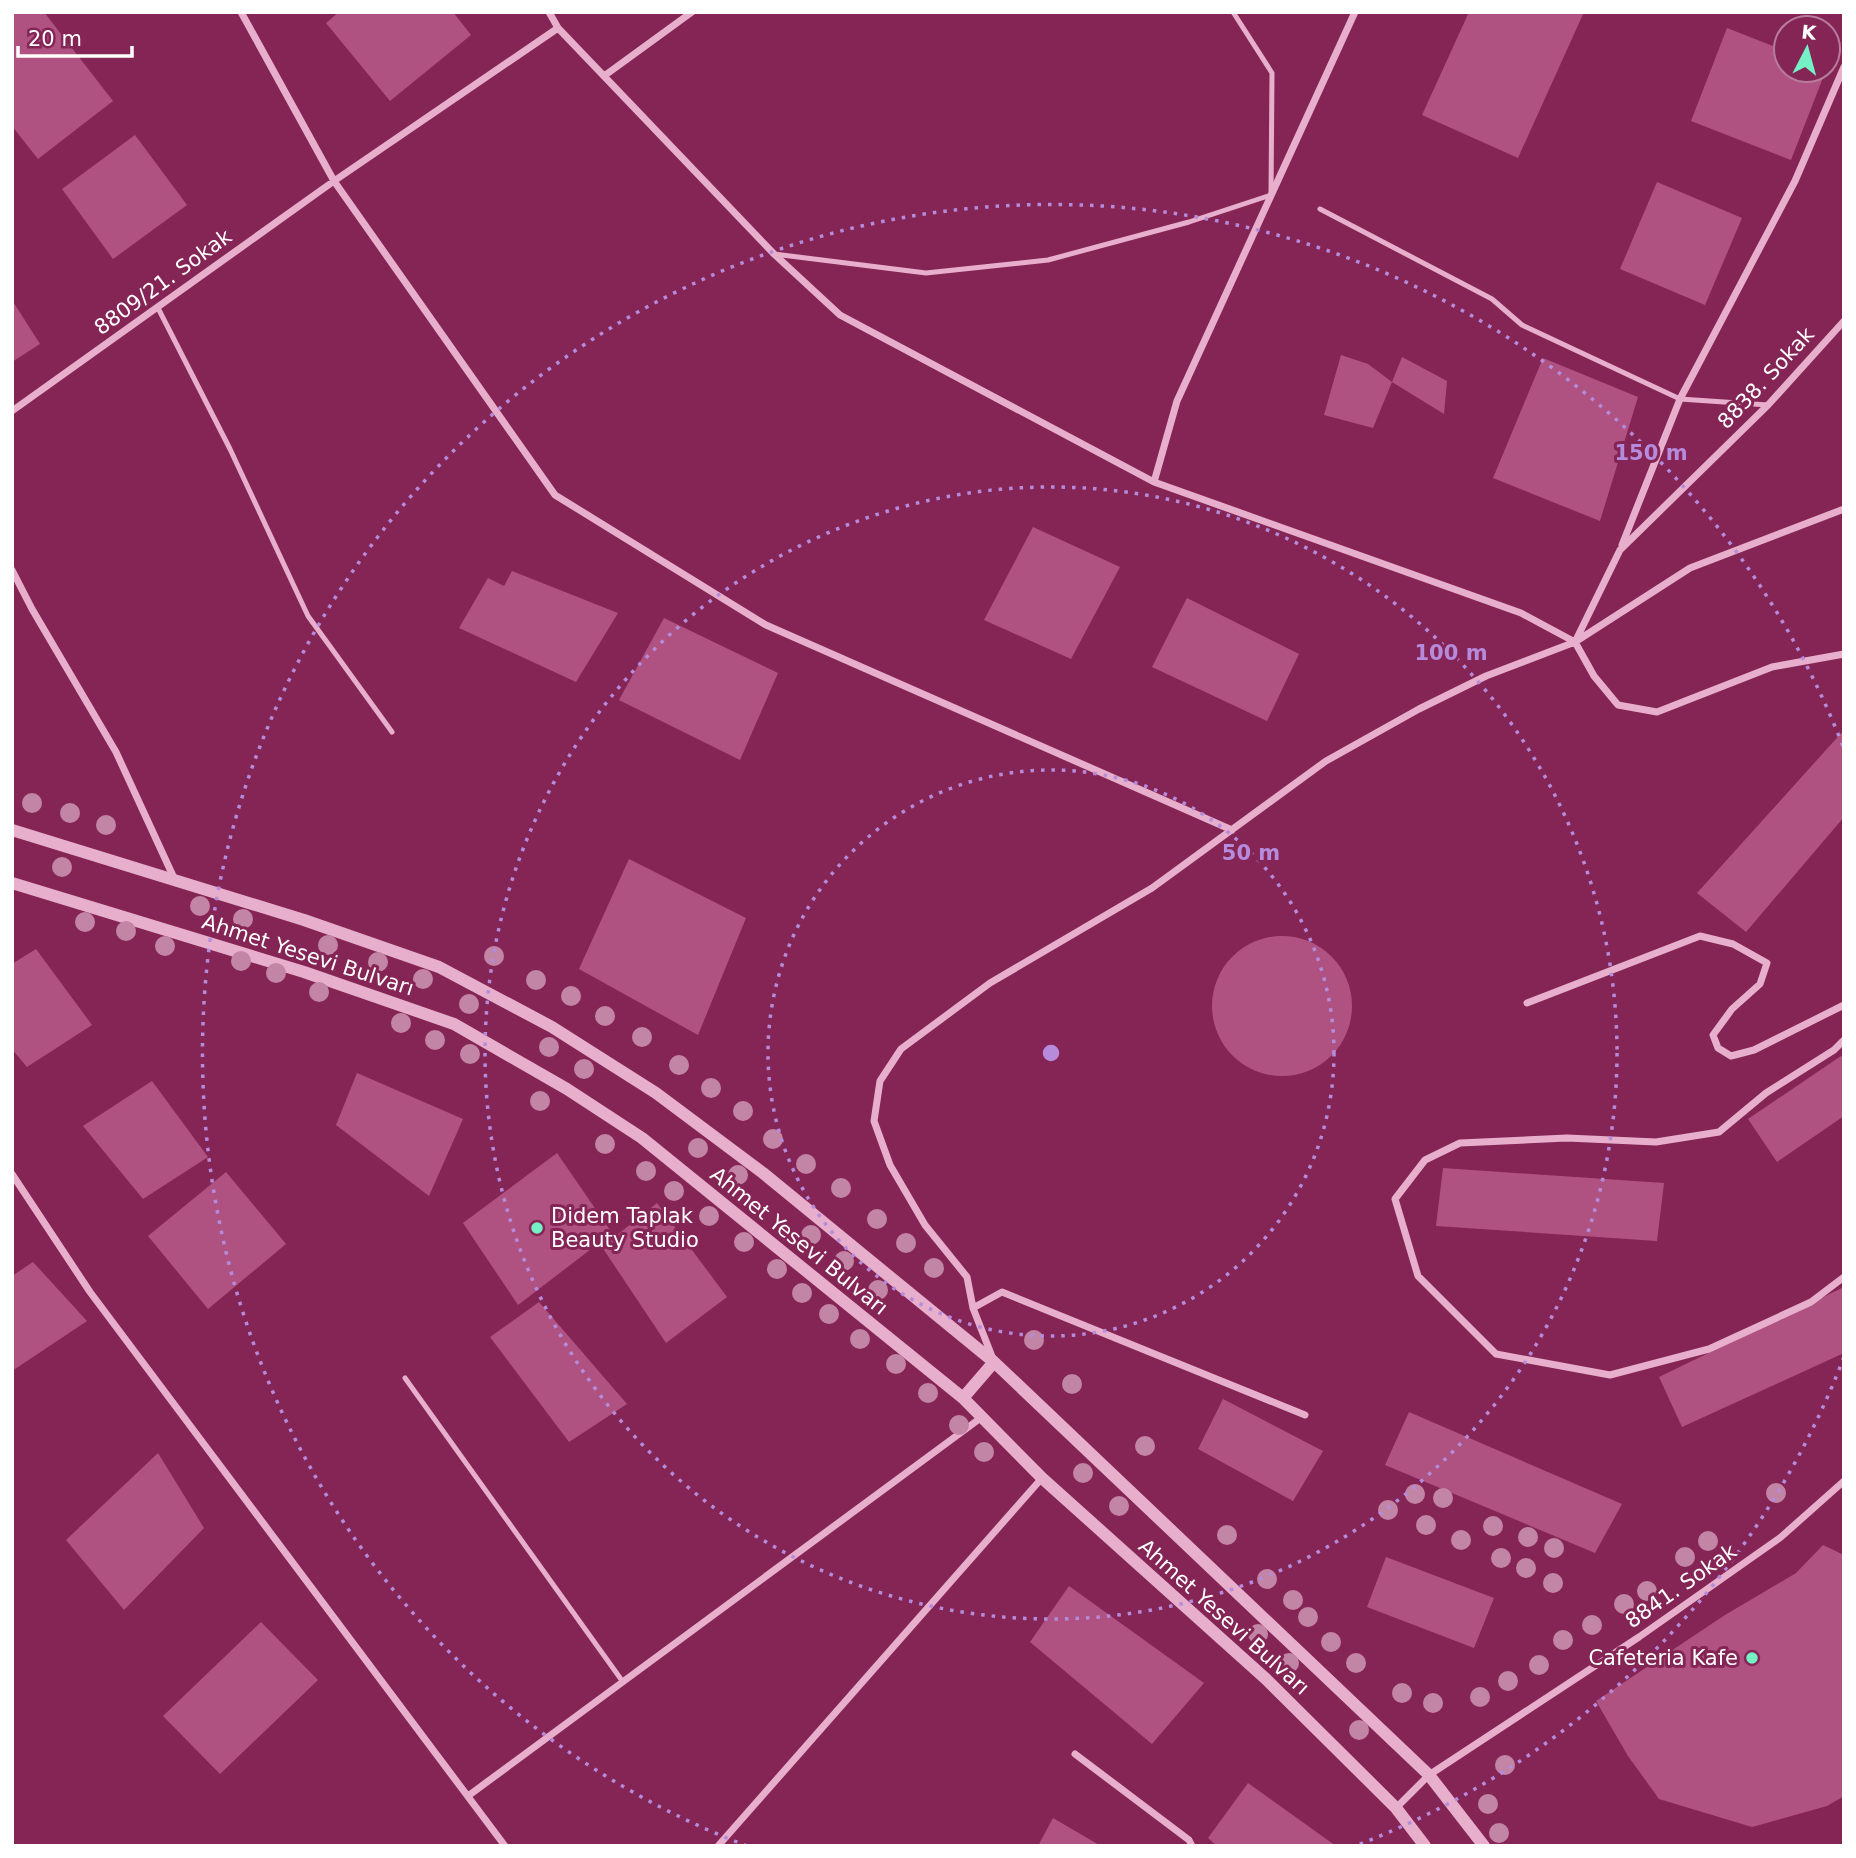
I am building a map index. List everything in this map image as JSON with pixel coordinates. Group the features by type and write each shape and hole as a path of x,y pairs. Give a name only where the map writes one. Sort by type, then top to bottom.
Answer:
{"street":[{"path":"241,12 334,181 555,495 766,625 1232,830"},
{"path":"549,12 558,28 774,254 839,315 1154,482 1521,613 1575,642 1594,676 1618,705 1657,712 1772,667 1844,654"},
{"path":"604,76 692,12"},
{"path":"1154,482 1177,401 1355,12"},
{"name":"8809/21. Sokak","path":"12,411 334,181 558,28"},
{"path":"1620,550 1680,399 1796,181 1844,67"},
{"name":"8838. Sokak","path":"1575,642 1620,550 1768,405 1844,321"},
{"path":"994,1363 973,1308 967,1277 925,1225 890,1165 874,1121 880,1081 901,1049 990,983 1152,888 1326,761 1419,709 1486,676 1575,642 1690,568 1844,509"},
{"path":"12,569 32,610 116,752 174,878"},
{"path":"12,830 174,878 439,967 552,1027 656,1093 763,1173 994,1363 1430,1774 1484,1846"},
{"name":"Ahmet Yesevi Bulvarı","path":"12,883 303,972 454,1024 567,1089 642,1138 963,1398 1042,1478 1266,1679 1396,1808 1426,1846"},
{"path":"1527,1003 1700,936 1733,944 1767,963 1760,984 1732,1009 1713,1035 1718,1048 1731,1056 1754,1050 1844,1005"},
{"path":"1844,1040 1834,1050 1766,1093 1719,1132 1656,1142 1567,1138 1460,1143 1425,1160 1395,1199 1418,1276 1496,1354 1610,1376 1709,1349 1811,1302 1844,1277"},
{"path":"12,1174 90,1292 505,1846"},
{"path":"973,1308 1002,1292 1306,1415"},
{"path":"963,1398 994,1363"},
{"path":"468,1796 982,1417"},
{"path":"718,1846 1042,1478"},
{"name":"8841. Sokak","path":"1396,1808 1430,1774 1639,1637 1770,1545 1844,1481"},
{"path":"1075,1754 1189,1840 1192,1846"}],"lane":[{"path":"774,254 926,273 1048,260 1189,222 1272,195 1272,73 1233,12"},
{"path":"1320,209 1492,299 1522,325 1680,399 1768,405"},
{"path":"158,307 230,449 308,616 392,732"},
{"path":"405,1378 623,1682"}],"building":[{"path":"12,12 44,12 113,101 38,159 12,126"},
{"path":"339,12 453,12 471,35 390,101 326,23"},
{"path":"1469,12 1584,12 1518,158 1422,115"},
{"path":"1727,28 1772,46 1772,84 1821,84 1791,160 1691,121"},
{"path":"135,135 187,205 113,259 62,189"},
{"path":"1657,182 1742,218 1705,305 1620,269"},
{"path":"12,300 40,344 12,362"},
{"path":"1341,355 1368,364 1392,382 1373,428 1324,415"},
{"path":"1402,357 1447,381 1444,414 1392,382"},
{"path":"1543,358 1638,397 1600,521 1493,478"},
{"path":"1033,527 1120,567 1071,659 984,620"},
{"path":"512,571 618,613 576,682 459,628 488,578 504,586"},
{"path":"1187,598 1299,654 1267,721 1152,667"},
{"path":"664,618 778,673 740,760 619,700"},
{"path":"1844,730 1844,817 1746,932 1697,893"},
{"path":"629,859 746,918 698,1035 579,969"},
{"path":"1282,936 1309,941 1332,956 1347,979 1352,1006 1347,1033 1332,1056 1309,1071 1282,1076 1255,1071 1232,1056 1217,1033 1212,1006 1217,979 1232,956 1255,941"},
{"path":"36,949 92,1025 27,1067 12,1049 12,964"},
{"path":"1841,1056 1844,1060 1844,1116 1777,1162 1748,1119"},
{"path":"357,1073 463,1119 429,1196 336,1125"},
{"path":"152,1081 208,1157 143,1199 83,1126"},
{"name":"Didem Taplak Beauty Studio","path":"557,1153 612,1233 518,1305 463,1223"},
{"path":"1443,1168 1664,1183 1657,1241 1436,1226"},
{"path":"226,1172 286,1244 208,1309 148,1236"},
{"path":"657,1203 727,1297 666,1343 602,1247"},
{"path":"33,1262 87,1321 12,1371 12,1276"},
{"path":"1844,1287 1844,1353 1682,1427 1659,1377"},
{"path":"539,1302 627,1404 569,1442 490,1337"},
{"path":"1223,1399 1323,1451 1293,1501 1198,1449"},
{"path":"1409,1412 1622,1504 1595,1553 1385,1465"},
{"path":"158,1453 204,1528 124,1610 66,1540"},
{"name":"Cafeteria Kafe","path":"1823,1545 1844,1555 1844,1796 1827,1806 1752,1827 1659,1799 1628,1756 1596,1701 1725,1615 1796,1573"},
{"path":"1386,1557 1494,1598 1474,1648 1367,1607"},
{"path":"1069,1586 1204,1683 1152,1744 1030,1642"},
{"path":"261,1622 318,1680 220,1774 163,1716"},
{"path":"1248,1783 1336,1846 1217,1846 1208,1838"},
{"path":"1053,1818 1101,1846 1038,1846"}],"place":[{"name":"Didem Taplak Beauty Studio","path":"537,1228"},
{"name":"Cafeteria Kafe","path":"1752,1658"}]}
